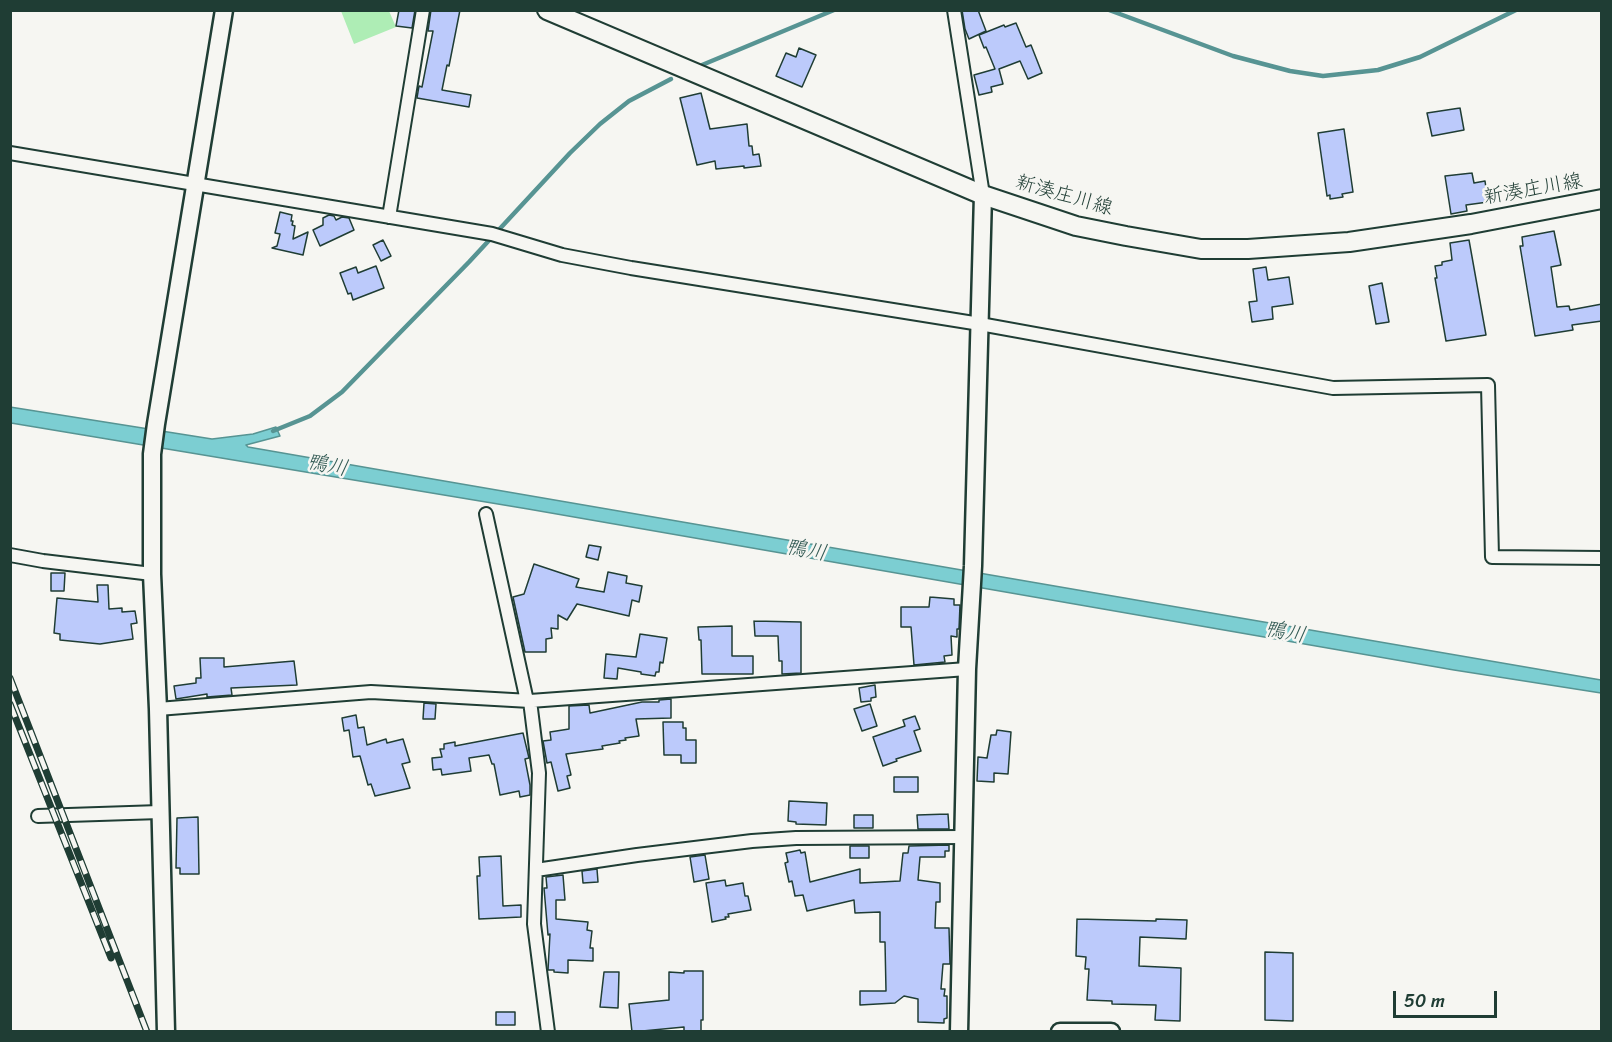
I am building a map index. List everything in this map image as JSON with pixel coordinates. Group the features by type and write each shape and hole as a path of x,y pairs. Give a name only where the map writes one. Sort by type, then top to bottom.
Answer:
{"main road":[{"name":"新湊庄川線","path":"547,10 984,195 1076,226 1201,249 1248,249 1349,242 1471,224 1602,199"}],"street":[{"path":"166,1032 158,709 152,574 152,454 224,10"},
{"path":"389,217 423,10"},
{"path":"954,10 984,195 972,590 967,669 959,1032"},
{"path":"10,153 492,234 562,255 631,268 980,324 1333,388 1488,385 1492,556 1602,558"},
{"path":"486,514 528,701 539,773 534,924 548,1032"},
{"path":"10,555 152,574"},
{"path":"158,709 371,692 528,701 967,669"},
{"path":"38,816 160,812"},
{"path":"536,870 671,850 763,840 962,837"},
{"path":"1060,1032 1111,1032"}],"green space":[{"path":"341,11 389,11 396,27 354,44"}],"water":[{"name":"鴨川","path":"10,407 212,439 253,434 276,427 280,436 246,445 1601,680 1601,693 1454,670 528,509 11,423"}],"building":[{"path":"399,10 415,10 412,28 396,26"},
{"path":"431,10 460,10 442,90 471,95 469,107 417,98 419,86 422,87 433,31 428,31"},
{"path":"962,10 978,10 986,31 969,39"},
{"path":"1016,23 1026,47 1031,45 1042,73 1028,79 1020,61 999,69 1003,84 991,87 992,92 979,95 974,75 995,69 979,35"},
{"path":"799,48 816,55 802,87 776,76 786,53 796,57"},
{"path":"701,93 710,129 747,124 749,146 752,146 753,155 759,154 761,166 716,169 715,161 697,165 680,98"},
{"path":"1460,108 1464,130 1432,136 1427,113"},
{"path":"1344,129 1353,192 1342,194 1343,197 1330,199 1330,195 1327,196 1318,133"},
{"path":"1472,173 1474,183 1485,181 1488,202 1466,205 1467,211 1451,214 1445,176"},
{"path":"280,212 292,215 292,225 295,226 293,239 308,232 303,255 272,248 277,246 280,234 275,233"},
{"path":"329,215 334,216 336,220 342,217 349,218 354,230 320,246 313,230 323,225 323,218"},
{"path":"1554,231 1561,265 1551,267 1557,307 1569,306 1570,310 1602,304 1602,321 1572,325 1573,330 1535,336 1520,246 1523,246 1522,237"},
{"path":"383,240 391,256 381,261 373,245"},
{"path":"1469,240 1486,335 1446,341 1435,266 1452,260 1450,243"},
{"path":"376,266 384,288 353,300 351,293 348,294 340,273 356,267 358,273"},
{"path":"1266,267 1268,280 1289,277 1293,304 1272,307 1273,319 1252,322 1249,302 1257,301 1253,269"},
{"path":"1382,283 1389,322 1376,324 1369,286"},
{"path":"589,545 601,547 598,560 586,557"},
{"path":"534,564 579,579 576,587 604,592 608,572 627,576 626,583 642,586 639,602 632,600 629,616 577,604 567,620 558,615 558,629 551,628 552,638 546,639 546,652 525,652 513,597 524,594"},
{"path":"51,573 65,573 64,591 51,591"},
{"path":"97,585 108,585 109,609 122,608 122,612 135,611 137,623 131,624 133,639 100,644 60,640 60,634 54,633 57,598 98,602"},
{"path":"930,597 954,599 954,605 960,605 959,629 957,629 957,637 951,636 952,655 944,656 945,662 914,665 911,627 901,627 901,607 929,607"},
{"path":"754,621 801,622 801,673 782,674 778,636 755,636"},
{"path":"732,626 732,656 753,656 753,674 702,674 701,640 699,640 698,627"},
{"path":"640,634 667,638 663,663 660,662 659,672 656,672 655,676 618,668 617,679 604,678 606,654 636,657"},
{"path":"200,658 224,658 224,667 294,661 297,685 231,688 232,695 207,697 207,694 176,699 174,686 196,683 196,678 201,678"},
{"path":"875,685 876,697 871,698 871,701 861,702 859,688"},
{"path":"671,699 671,718 636,719 639,736 625,738 626,740 619,741 620,743 602,746 603,749 566,754 571,775 567,776 570,788 558,791 551,762 547,763 543,741 551,740 550,732 569,729 569,706 589,705 590,713 642,702"},
{"path":"424,703 436,704 435,719 423,719"},
{"path":"870,704 877,726 862,731 854,709"},
{"path":"356,715 358,728 364,727 367,745 386,739 387,743 403,739 410,762 402,764 410,788 375,796 371,784 368,785 360,756 353,757 349,730 344,731 342,718"},
{"path":"915,716 920,729 914,731 921,751 883,766 873,737 905,726 903,720"},
{"path":"663,722 683,722 683,728 686,728 686,740 696,740 696,763 681,763 681,755 664,755"},
{"path":"997,730 1011,732 1008,774 994,773 994,782 977,781 978,757 987,758 991,735 996,735"},
{"path":"523,733 529,758 525,759 530,795 520,797 519,791 500,795 494,764 489,755 469,758 471,771 442,775 441,769 433,770 432,758 442,757 440,749 444,749 444,744 455,742 455,746"},
{"path":"894,777 918,777 918,792 894,792"},
{"path":"789,801 827,803 826,825 796,824 796,822 788,821"},
{"path":"948,814 949,829 918,829 917,815"},
{"path":"854,815 873,815 873,828 854,828"},
{"path":"198,817 199,874 180,874 180,868 176,868 177,818"},
{"path":"949,845 949,851 945,851 945,857 920,857 918,880 940,883 940,902 936,902 935,928 949,928 950,964 943,964 941,989 945,989 944,996 947,996 947,1018 944,1019 944,1023 918,1022 918,999 904,996 895,1003 860,1005 860,991 886,991 885,942 880,942 880,912 855,913 854,900 807,911 803,895 795,896 792,881 789,882 785,863 788,862 786,853 800,850 801,853 805,852 810,882 860,869 860,883 900,881 903,853 908,853 909,846"},
{"path":"850,846 869,846 869,858 850,858"},
{"path":"705,855 709,879 694,882 690,857"},
{"path":"501,856 503,906 521,905 521,917 479,919 477,876 480,876 479,857"},
{"path":"597,869 598,882 583,883 582,871"},
{"path":"563,875 565,900 556,900 556,919 588,922 587,930 592,931 590,948 593,948 593,961 568,960 568,973 548,970 550,934 548,935 544,888 547,888 546,877"},
{"path":"725,880 726,886 743,883 751,910 728,914 729,917 725,917 726,919 712,922 706,883"},
{"path":"1077,919 1187,920 1186,939 1140,937 1139,966 1181,968 1180,1021 1155,1020 1156,1005 1112,1004 1112,1001 1087,1000 1089,969 1085,969 1086,957 1076,956"},
{"path":"1265,952 1293,953 1293,1021 1265,1020"},
{"path":"684,971 703,971 701,1032 684,1032 684,1027 632,1032 629,1004 669,1000 669,972 684,973"},
{"path":"604,972 619,972 618,1008 600,1007"},
{"path":"496,1012 515,1012 515,1025 496,1025"}],"waterway":[{"path":"702,65 834,10"},
{"path":"1109,10 1233,56 1290,71 1323,76 1378,70 1420,57 1516,10"},
{"path":"273,431 310,416 342,392 600,124 629,101 671,79"}],"railway":[{"path":"10,678 147,1032"},
{"path":"10,704 111,958"}]}
